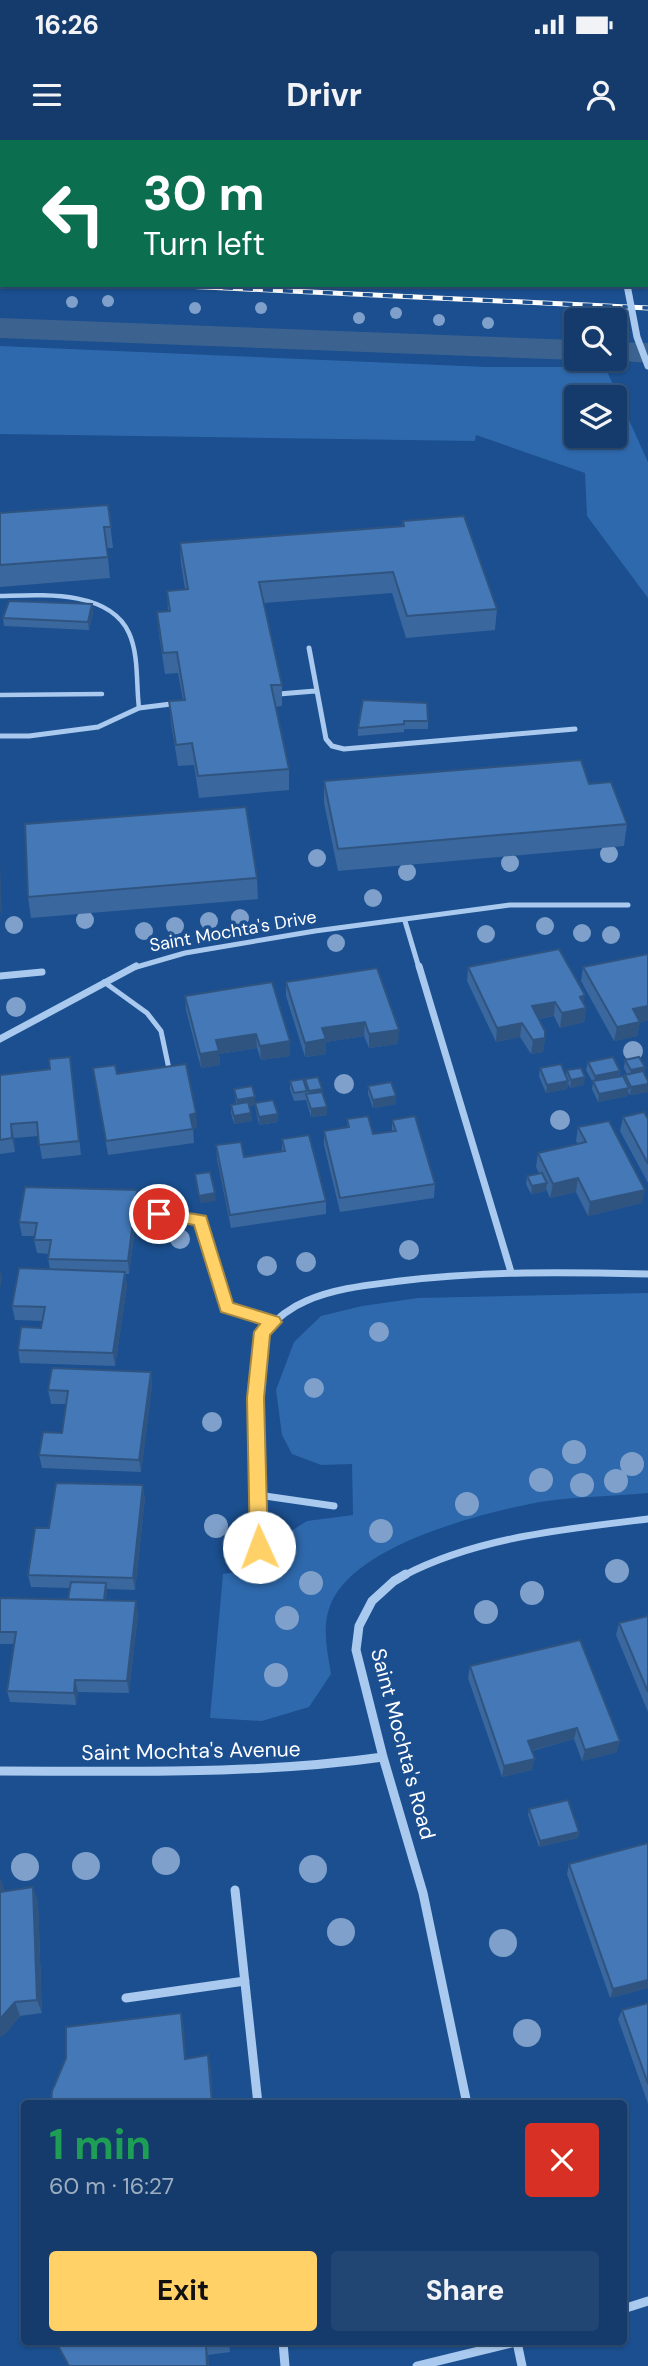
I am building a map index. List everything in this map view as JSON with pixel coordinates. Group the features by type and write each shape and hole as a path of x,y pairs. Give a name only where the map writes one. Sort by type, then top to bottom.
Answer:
{"street":[{"path":"628,287 637,337 648,366"},
{"path":"309,648 326,739 332,746 344,749 575,729"},
{"path":"279,694 315,691"},
{"path":"0,736 29,736 98,727 139,708 183,703"},
{"name":"Saint Mochta's Drive","path":"0,1039 141,964 186,953 315,930 510,905 628,905"},
{"path":"405,920 511,1272"},
{"path":"0,976 42,972"},
{"path":"259,1547 255,1398 262,1332 273,1322 305,1301 339,1290 435,1276 511,1272 648,1274"},
{"path":"221,1289 226,1307 273,1322"},
{"path":"258,1495 334,1506"},
{"name":"Saint Mochta's Road","path":"466,2100 423,1893 383,1757 356,1650 359,1626 372,1601 394,1581 430,1562 543,1532 648,1519"},
{"name":"Saint Mochta's Avenue","path":"0,1771 258,1770 346,1763 383,1757"},
{"path":"235,1890 258,2100"},
{"path":"126,1998 245,1982"},
{"path":"627,2308 648,2301"},
{"path":"283,2345 285,2366"},
{"path":"417,2366 504,2345"},
{"path":"517,2345 522,2366"}],"lane":[{"path":"0,596 27,595 95,602 120,614 130,634 139,708"},
{"path":"0,695 102,694"},
{"path":"104,982 147,1013 161,1031 169,1069"},
{"path":"159,1214 201,1220 221,1289"}],"shaded area":[{"path":"0,346 486,367 564,367 564,371 607,371 613,385 564,385 564,448 627,448 627,416 648,462 648,598 587,516 585,473 476,435 475,441 0,434"},
{"path":"648,1293 648,1493 571,1498 525,1505 446,1526 390,1550 366,1564 346,1582 332,1601 326,1628 331,1674 309,1707 262,1721 210,1718 223,1574 271,1566 277,1540 307,1521 353,1515 352,1464 321,1465 292,1454 282,1435 276,1390 294,1342 321,1316 362,1306 418,1298"}],"building":[{"path":"108,505 111,527 104,527 108,557 0,565 0,513"},
{"path":"464,516 497,609 407,616 393,572 259,582 282,685 271,685 289,769 198,776 192,743 176,745 169,701 185,700 177,652 163,653 157,612 170,611 167,591 188,589 180,543 404,526 403,521"},
{"path":"9,601 92,604 88,622 3,618"},
{"path":"363,700 427,703 428,721 404,721 404,724 358,728"},
{"path":"581,760 589,784 611,782 627,824 338,849 324,781"},
{"path":"246,807 257,878 28,897 25,824"},
{"path":"559,949 585,995 580,997 586,1008 562,1013 555,1002 532,1006 545,1031 545,1038 533,1040 522,1023 497,1028 468,967"},
{"path":"648,954 648,1006 633,1009 640,1022 617,1027 583,967"},
{"path":"377,968 399,1030 369,1034 365,1022 322,1028 326,1039 305,1043 286,982"},
{"path":"272,982 290,1041 260,1046 256,1034 216,1040 219,1051 200,1054 185,996"},
{"path":"70,1057 79,1141 39,1145 37,1122 11,1124 12,1138 0,1140 0,1075 50,1069 49,1059"},
{"path":"613,1057 620,1071 595,1076 588,1062"},
{"path":"639,1057 645,1067 631,1070 625,1060"},
{"path":"186,1064 196,1113 190,1115 193,1129 106,1141 93,1068 115,1065 117,1074"},
{"path":"561,1064 568,1081 547,1085 540,1068"},
{"path":"581,1068 585,1077 571,1080 567,1070"},
{"path":"643,1071 648,1084 631,1087 625,1075"},
{"path":"623,1076 629,1088 599,1094 593,1081"},
{"path":"318,1077 322,1089 309,1091 305,1079"},
{"path":"303,1079 307,1091 294,1093 290,1081"},
{"path":"391,1082 396,1096 373,1100 368,1086"},
{"path":"252,1086 255,1097 237,1100 234,1089"},
{"path":"322,1092 327,1107 311,1109 306,1094"},
{"path":"273,1100 278,1114 259,1117 255,1103"},
{"path":"248,1102 251,1113 234,1116 231,1105"},
{"path":"644,1112 648,1119 648,1164 623,1117"},
{"path":"368,1116 373,1134 396,1131 392,1120 415,1116 435,1184 340,1198 324,1131 349,1127 347,1119"},
{"path":"609,1121 645,1190 590,1202 578,1178 553,1184 538,1153 586,1142 578,1127"},
{"path":"309,1135 326,1201 230,1215 216,1145 241,1142 244,1157 285,1151 282,1139"},
{"path":"210,1172 215,1193 199,1196 195,1174"},
{"path":"542,1173 547,1183 532,1186 527,1176"},
{"path":"25,1187 137,1190 128,1261 48,1259 51,1240 34,1240 37,1223 19,1222"},
{"path":"19,1268 125,1272 113,1353 18,1350 21,1327 41,1328 45,1307 12,1306"},
{"path":"52,1368 151,1372 139,1460 39,1455 43,1432 62,1433 68,1391 48,1390"},
{"path":"56,1483 143,1485 133,1578 28,1575 35,1528 49,1528"},
{"path":"71,1582 106,1583 104,1600 68,1599"},
{"path":"0,1598 136,1601 127,1681 75,1680 74,1693 7,1691 16,1632 0,1632"},
{"path":"648,1616 648,1692 619,1623"},
{"path":"580,1640 620,1741 585,1750 577,1728 528,1741 535,1759 504,1766 470,1666"},
{"path":"568,1800 579,1832 540,1841 529,1809"},
{"path":"648,1843 648,1980 613,1989 569,1864"},
{"path":"33,1887 37,2000 15,2002 0,2019 0,1892"},
{"path":"648,2003 648,2084 622,2010"},
{"path":"181,2013 185,2059 208,2055 212,2100 51,2100 52,2091 66,2058 66,2027"},
{"path":"58,2345 217,2345 206,2346 207,2366 69,2366"}],"waterway":[{"path":"0,328 564,350"},
{"path":"627,352 648,353"}],"railway":[{"path":"205,287 648,308"}],"route":[{"path":"159,1214 201,1220 226,1307 273,1322 262,1332 255,1398 259,1547"}]}
